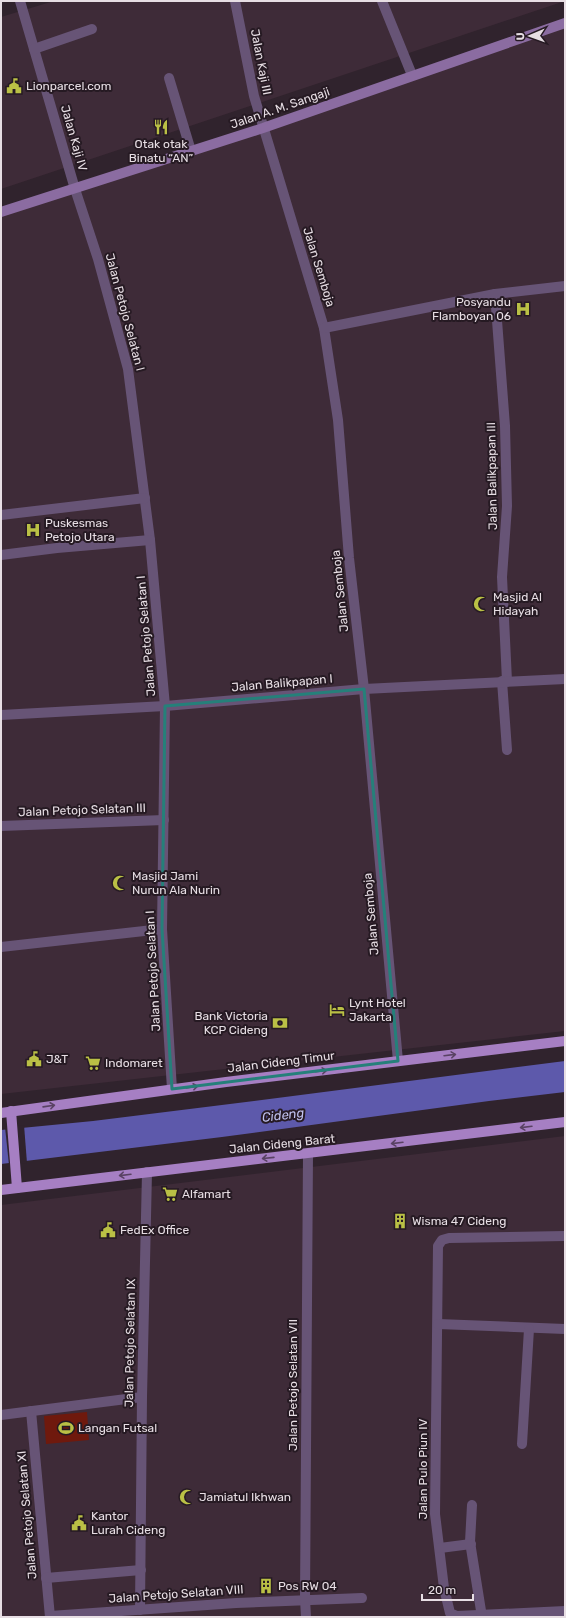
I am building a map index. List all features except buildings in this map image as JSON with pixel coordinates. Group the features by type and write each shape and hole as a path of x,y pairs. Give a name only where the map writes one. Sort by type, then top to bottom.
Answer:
{"main road":[{"name":"Jalan Cideng Timur","path":"6,1112 398,1061 565,1041"},
{"path":"6,1112 11,1124 17,1183"},
{"name":"Jalan Cideng Barat","path":"1,1190 17,1183 147,1172 308,1154 565,1122"}],"street":[{"name":"Jalan Kaji IV","path":"20,1 75,189"},
{"name":"Jalan Kaji III","path":"235,1 254,96 263,128"},
{"path":"382,1 412,75"},
{"name":"Jalan A. M. Sangaji","path":"1,212 263,128 565,22"},
{"path":"34,49 92,29"},
{"path":"169,78 191,151"},
{"name":"Jalan Semboja","path":"263,128 324,328 338,420 349,558 364,689 398,1061"},
{"name":"Jalan Petojo Selatan I","path":"75,189 98,259 128,368 150,540 165,706 162,929 172,1090"},
{"path":"324,328 495,294 565,286"},
{"name":"Jalan Balikpapan III","path":"495,294 505,426 507,490 502,577 507,750"},
{"path":"1,515 145,498"},
{"path":"1,555 57,548 150,540"},
{"name":"Jalan Balikpapan I","path":"1,715 165,706 364,689 565,679"},
{"name":"Jalan Petojo Selatan III","path":"1,826 164,820"},
{"path":"1,947 162,929"},
{"name":"Jalan Petojo Selatan VII","path":"306,1617 304,1599 308,1154"},
{"name":"Jalan Petojo Selatan IX","path":"140,1610 142,1397 147,1172"},
{"name":"Jalan Pulo Piun IV","path":"482,1616 457,1616 450,1613 445,1594 435,1514 438,1246 442,1240 449,1238 565,1236"},
{"path":"438,1324 529,1329 565,1329"},
{"path":"522,1444 529,1329"},
{"path":"1,1415 142,1397"},
{"name":"Jalan Petojo Selatan XI","path":"31,1411 50,1616"},
{"path":"472,1504 471,1544 482,1616 565,1611"},
{"path":"440,1548 471,1544"},
{"path":"46,1578 141,1570"},
{"name":"Jalan Petojo Selatan VIII","path":"50,1616 304,1599 362,1598"}],"highlighted area":[{"path":"364,689 398,1061 172,1089 162,929 165,706"}],"shaded area":[{"path":"54,1 565,1 1,189 1,17"},
{"path":"565,25 565,1031 1,1094 1,212"},
{"path":"565,1136 565,1617 1,1617 1,1205"},
{"name":"Langan Futsal","path":"87,1412 89,1440 46,1444 44,1416"}],"water":[{"name":"Cideng","path":"565,1061 565,1092 222,1137 1,1164 1,1130 93,1121"}],"pier":[{"path":"24,1125 27,1163 9,1165 5,1127"}],"place":[{"name":"Lionparcel.com","path":"14,86"},
{"name":"Otak otak Binatu “AN”","path":"161,127"},
{"name":"Posyandu Flamboyan 06","path":"523,309"},
{"name":"Puskesmas Petojo Utara","path":"33,530"},
{"name":"Masjid Al Hidayah","path":"481,604"},
{"name":"Masjid Jami Nurun Ala Nurin","path":"120,883"},
{"name":"Lynt Hotel Jakarta","path":"337,1010"},
{"name":"Bank Victoria KCP Cideng","path":"280,1023"},
{"name":"J&T","path":"34,1059"},
{"name":"Indomaret","path":"93,1063"},
{"name":"Alfamart","path":"170,1194"},
{"name":"Wisma 47 Cideng","path":"400,1221"},
{"name":"FedEx Office","path":"108,1230"},
{"name":"Langan Futsal","path":"66,1428"},
{"name":"Jamiatul Ikhwan","path":"187,1497"},
{"name":"Kantor Lurah Cideng","path":"79,1523"},
{"name":"Pos RW 04","path":"266,1586"}]}
